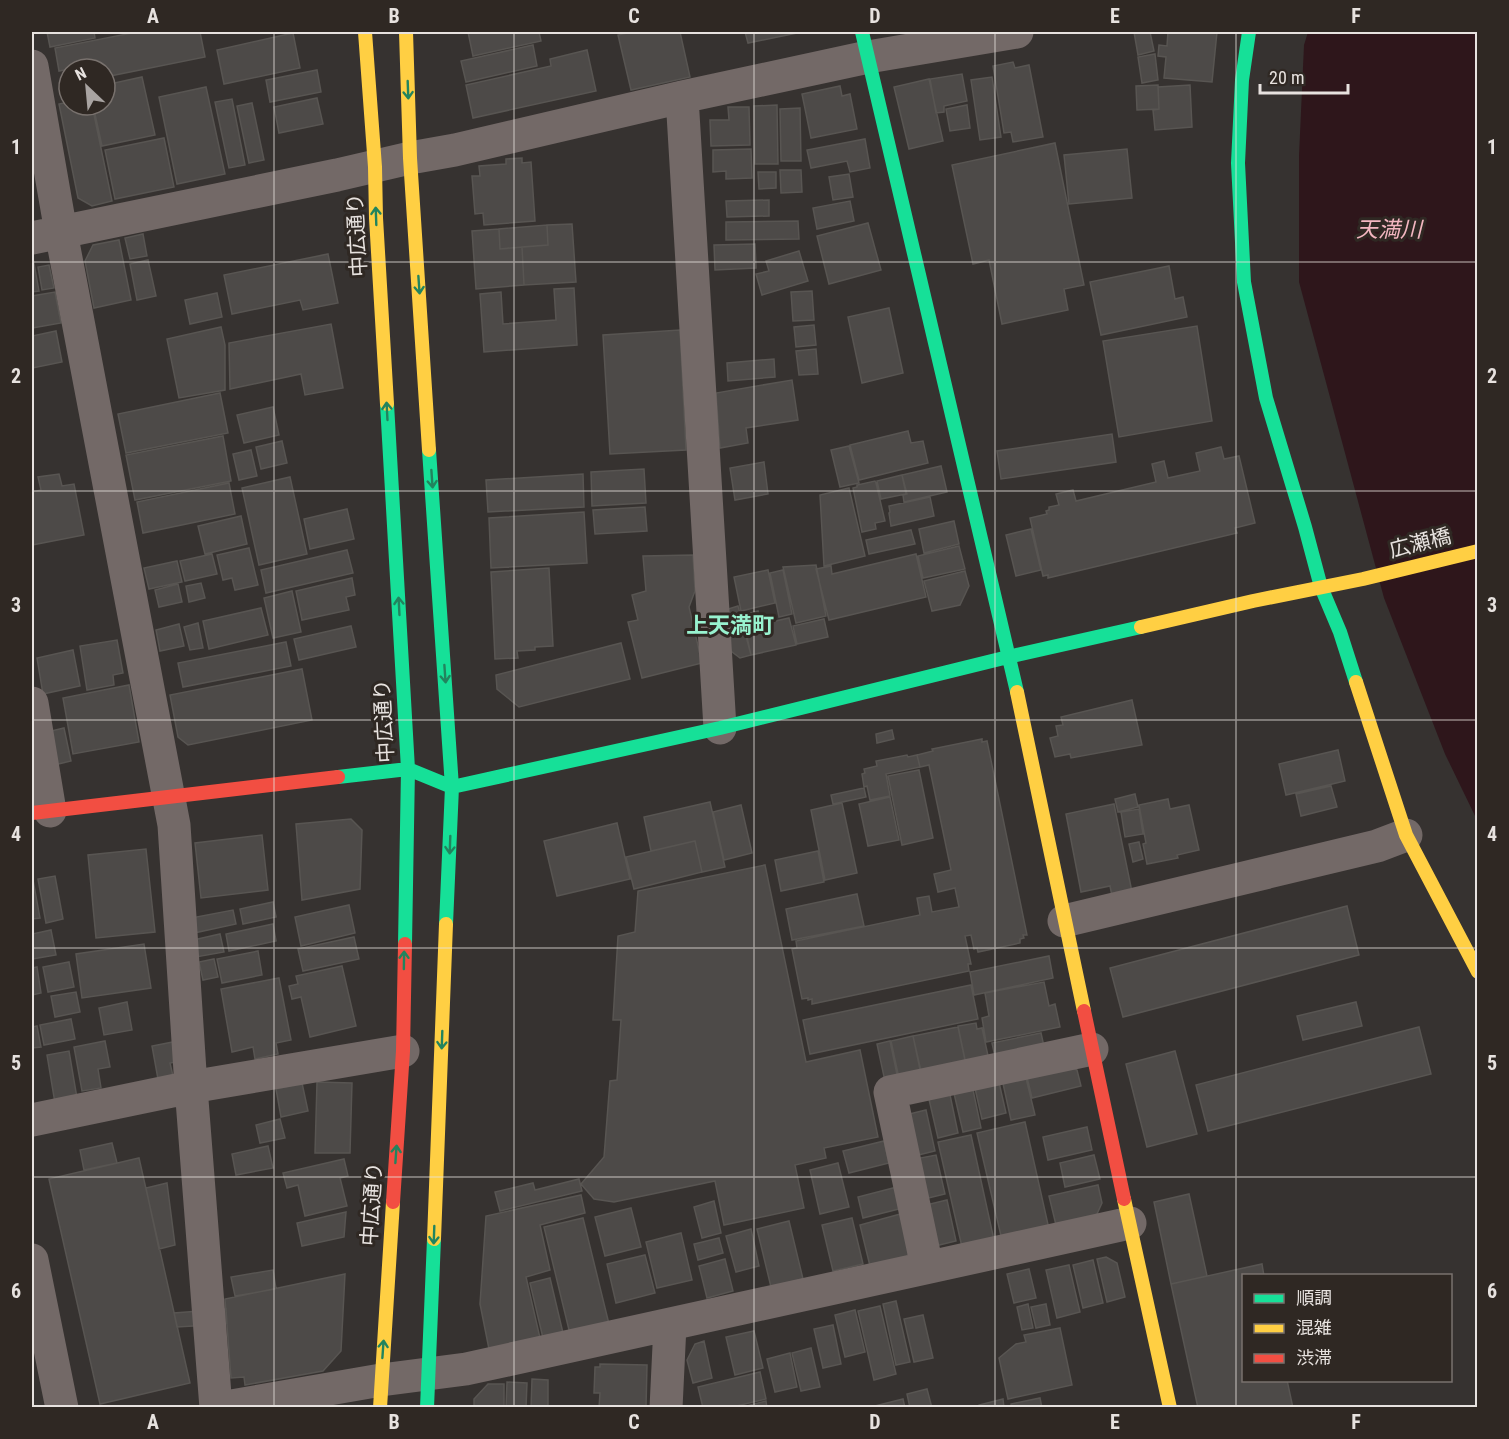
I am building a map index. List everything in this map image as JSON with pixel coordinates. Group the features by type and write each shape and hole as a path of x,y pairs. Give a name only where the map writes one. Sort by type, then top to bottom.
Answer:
{"street":[{"name":"中広通り","path":"365,32 375,167 408,769 403,1051 381,1394"},
{"path":"406,32 410,158 452,787 427,1407"},
{"path":"46,235 454,150 682,97 865,44 1017,32"},
{"path":"1249,32 1241,91 1238,163 1240,223 1244,282 1266,398 1321,586 1340,632 1406,835 1478,972"},
{"path":"865,44 1023,718 1064,921 1170,1407"},
{"path":"32,66 46,235 174,825 191,1087 218,1407 381,1394 428,1374 466,1369 1130,1223"},
{"path":"682,97 720,728"},
{"name":"広瀬橋","path":"452,787 720,728 1008,657 1478,551"},
{"path":"32,703 41,812 408,769 452,787"},
{"path":"1064,921 1377,846 1406,835"},
{"path":"927,1267 890,1092 1092,1049"},
{"path":"32,1120 191,1087 403,1051"},
{"path":"32,1260 62,1407"},
{"path":"666,1407 670,1325"}],"water":[{"name":"天満川","path":"1308,32 1477,32 1477,820 1445,754 1384,598 1299,282 1299,156 1304,45"}],"building":[{"path":"47,32 94,32 95,38 50,47"},
{"path":"137,32 200,32 205,57 117,75 117,57 57,57 57,60 55,48"},
{"path":"468,32 539,32 541,41 473,56"},
{"path":"632,32 680,32 690,77 631,90 618,35"},
{"path":"745,32 802,32 748,43"},
{"path":"1134,32 1150,32 1154,51 1138,55"},
{"path":"1168,32 1217,32 1212,82 1164,78 1166,57 1158,56 1159,45 1167,46"},
{"path":"293,33 300,68 224,84 217,50"},
{"path":"533,45 537,66 466,82 461,61"},
{"path":"587,50 596,91 473,118 466,85 551,66 550,59"},
{"path":"1155,54 1158,80 1142,83 1138,57"},
{"path":"1013,62 1015,68 1029,65 1043,137 1013,142 1011,132 1004,133 993,66"},
{"path":"317,70 321,92 270,102 266,80"},
{"path":"962,74 967,101 944,106 944,112 936,113 930,79"},
{"path":"142,77 155,135 102,146 96,117 117,117 117,82"},
{"path":"992,77 1001,137 980,140 971,80"},
{"path":"929,79 943,141 909,149 894,87"},
{"path":"1158,85 1159,109 1137,110 1136,86"},
{"path":"1190,85 1192,127 1155,130 1153,110 1159,109 1158,87"},
{"path":"840,86 842,96 850,94 857,129 811,138 802,94"},
{"path":"206,87 225,174 177,184 159,97"},
{"path":"317,98 323,124 279,133 274,107"},
{"path":"232,99 245,165 229,168 215,102"},
{"path":"252,103 264,160 249,163 237,106"},
{"path":"777,105 778,164 755,164 754,106"},
{"path":"967,105 970,128 950,131 946,109"},
{"path":"728,107 749,107 750,145 711,146 710,120 729,120"},
{"path":"800,108 801,161 781,161 780,109"},
{"path":"62,117 94,117 112,201 92,206 78,198"},
{"path":"164,138 174,187 115,199 105,150"},
{"path":"865,139 870,168 850,172 847,161 811,168 807,150"},
{"path":"1055,143 1084,285 1064,289 1068,310 1002,324 989,260 973,264 952,165"},
{"path":"751,149 752,178 726,179 726,171 713,172 713,150"},
{"path":"1127,149 1132,198 1069,204 1064,155"},
{"path":"522,158 522,163 531,162 535,221 484,225 483,213 475,214 472,176 480,176 479,166 506,164 506,159"},
{"path":"780,170 801,170 802,192 781,193"},
{"path":"758,172 776,172 776,188 759,189"},
{"path":"849,174 853,197 833,200 829,177"},
{"path":"769,200 769,216 727,217 726,201"},
{"path":"850,201 854,221 817,229 813,208"},
{"path":"798,221 799,239 726,240 726,222"},
{"path":"868,223 881,270 829,284 817,236"},
{"path":"572,224 576,282 524,285 522,247 548,245 547,225"},
{"path":"547,225 548,245 500,249 499,229"},
{"path":"499,229 500,249 522,247 524,285 476,289 472,231"},
{"path":"143,234 147,256 130,259 125,238"},
{"path":"119,240 131,300 94,308 85,261 93,245"},
{"path":"755,244 756,268 715,270 714,245"},
{"path":"799,251 808,281 762,295 756,274 769,271 766,261"},
{"path":"328,254 338,303 303,310 300,300 232,314 224,275"},
{"path":"32,258 39,291 32,292"},
{"path":"148,260 156,296 137,300 130,264"},
{"path":"49,265 54,288 42,290 38,267"},
{"path":"1169,266 1175,299 1183,297 1187,317 1101,335 1090,282"},
{"path":"574,288 577,345 484,352 480,294 501,292 503,324 556,320 554,289"},
{"path":"812,291 814,320 793,321 791,292"},
{"path":"55,292 61,323 32,328 32,296"},
{"path":"217,293 222,317 190,324 185,300"},
{"path":"889,308 903,373 862,383 848,317"},
{"path":"331,324 343,388 305,395 301,374 230,389 229,343"},
{"path":"814,325 816,345 796,347 794,327"},
{"path":"1197,326 1212,421 1119,437 1103,341"},
{"path":"221,327 225,345 225,390 179,398 167,339"},
{"path":"680,330 686,450 610,454 603,335"},
{"path":"56,331 62,362 32,368 32,336"},
{"path":"816,349 818,374 799,375 796,351"},
{"path":"774,359 775,377 728,381 727,363"},
{"path":"792,380 798,420 746,428 748,443 720,448 716,393"},
{"path":"220,393 228,433 126,453 118,414"},
{"path":"273,407 279,435 244,443 237,415"},
{"path":"908,431 911,443 923,441 928,463 859,480 850,445"},
{"path":"1112,434 1116,462 1001,479 997,451"},
{"path":"223,436 231,481 135,500 126,455"},
{"path":"282,441 287,463 261,469 256,447"},
{"path":"849,446 859,483 840,487 831,450"},
{"path":"1221,447 1224,459 1239,456 1255,523 1235,528 1237,533 1048,578 1048,575 1043,576 1030,518 1047,514 1049,507 1059,505 1056,494 1073,490 1076,501 1156,482 1152,464 1164,461 1168,478 1200,471 1196,453"},
{"path":"251,450 257,476 239,480 233,454"},
{"path":"764,462 768,494 735,500 730,468"},
{"path":"941,466 947,492 904,502 903,495 907,494 902,475"},
{"path":"644,469 646,503 592,506 591,472"},
{"path":"59,474 62,486 74,484 84,535 32,545 32,492 41,490 38,477"},
{"path":"583,474 584,507 488,512 486,480"},
{"path":"902,475 906,494 881,499 877,481"},
{"path":"290,477 307,554 259,565 242,488"},
{"path":"875,481 885,521 875,523 876,529 862,532 853,488"},
{"path":"229,483 235,514 143,533 137,502"},
{"path":"849,488 865,556 824,566 820,495"},
{"path":"930,497 934,516 891,526 889,506"},
{"path":"645,507 647,531 595,534 593,510"},
{"path":"347,509 354,539 310,549 304,519"},
{"path":"584,512 587,563 491,568 489,518"},
{"path":"241,516 247,544 205,554 198,526"},
{"path":"954,521 959,544 924,553 919,529"},
{"path":"1031,529 1041,570 1016,576 1006,535"},
{"path":"911,530 915,544 869,554 866,540"},
{"path":"959,546 965,569 923,578 918,556"},
{"path":"249,548 258,585 235,590 232,578 223,580 217,555"},
{"path":"347,550 353,573 266,593 261,570"},
{"path":"212,554 217,574 185,581 180,561"},
{"path":"916,554 926,597 829,620 816,569 831,566 832,574"},
{"path":"693,555 695,591 689,607 702,663 642,678 628,622 638,620 632,595 646,591 643,556"},
{"path":"177,561 182,582 149,589 144,568"},
{"path":"816,565 826,616 796,623 783,567"},
{"path":"549,568 553,646 517,651 518,658 495,659 491,572"},
{"path":"768,570 775,603 741,611 734,577"},
{"path":"783,570 792,614 779,617 770,573"},
{"path":"965,571 969,586 960,605 932,611 924,581"},
{"path":"352,578 355,595 346,597 349,610 302,620 296,591"},
{"path":"201,583 205,598 189,602 186,586"},
{"path":"178,584 182,602 159,607 155,590"},
{"path":"292,591 301,632 273,638 264,598"},
{"path":"738,606 751,655 740,658 727,648 725,610"},
{"path":"261,608 268,635 209,649 203,621"},
{"path":"758,611 761,624 746,627 743,615"},
{"path":"789,618 796,645 751,655 745,628"},
{"path":"824,619 828,637 797,644 793,626"},
{"path":"198,623 203,648 190,650 184,627"},
{"path":"179,624 184,646 160,651 156,630"},
{"path":"351,626 356,647 299,660 294,639"},
{"path":"117,640 123,673 113,675 114,685 87,690 80,646"},
{"path":"286,642 291,666 183,687 178,663"},
{"path":"621,643 630,679 519,707 497,689 496,675"},
{"path":"73,650 80,686 43,694 37,658"},
{"path":"302,669 312,720 188,745 178,737 170,695"},
{"path":"129,685 139,742 73,754 63,698"},
{"path":"1132,700 1142,745 1071,758 1070,754 1055,757 1050,738 1058,736 1056,726 1063,725 1061,717"},
{"path":"64,728 71,761 54,765 47,732"},
{"path":"892,730 894,739 877,743 876,734"},
{"path":"982,739 982,742 987,741 1027,935 1023,935 1024,938 1020,939 1020,943 978,952 977,948 974,949 971,935 965,936 971,964 968,964 969,971 812,1004 812,999 802,999 792,949 797,948 796,941 920,915 917,898 929,896 932,912 959,907 955,888 938,892 934,874 951,870 929,765 920,767 917,755 933,751 932,749"},
{"path":"1338,750 1345,781 1286,795 1279,764"},
{"path":"907,755 908,757 917,755 920,767 886,774 890,796 870,800 867,786 864,787 862,774 865,773 864,769 877,766 876,761"},
{"path":"919,770 933,838 902,845 888,776"},
{"path":"1331,786 1337,807 1301,816 1296,794"},
{"path":"864,788 866,797 833,804 831,795"},
{"path":"1135,794 1138,807 1118,812 1115,799"},
{"path":"890,797 899,840 868,846 859,804"},
{"path":"1168,799 1170,809 1189,805 1199,850 1177,855 1178,858 1147,864 1143,844 1146,843 1139,805"},
{"path":"710,802 725,867 702,872 695,841 651,851 644,817"},
{"path":"842,803 857,873 825,880 811,810"},
{"path":"1114,804 1132,892 1112,896 1110,886 1081,892 1066,814"},
{"path":"741,805 752,853 724,860 713,812"},
{"path":"1139,809 1143,834 1125,837 1121,812"},
{"path":"351,819 362,830 360,889 302,900 296,824"},
{"path":"617,823 630,879 557,896 544,841"},
{"path":"262,835 268,890 201,898 195,843"},
{"path":"695,841 702,872 634,889 626,857"},
{"path":"1139,842 1143,859 1133,862 1129,844"},
{"path":"146,849 155,932 96,938 88,855"},
{"path":"818,851 824,882 781,891 775,860"},
{"path":"765,865 806,1062 860,1050 878,1137 824,1148 826,1158 795,1165 804,1208 724,1225 715,1181 614,1202 594,1199 581,1184 604,1157 610,1081 617,1080 621,1020 613,1020 618,936 635,932 638,891"},
{"path":"55,876 63,919 46,923 38,879"},
{"path":"32,880 40,918 32,919"},
{"path":"857,894 864,926 792,940 786,909"},
{"path":"273,902 276,917 243,924 240,909"},
{"path":"349,905 355,933 301,946 295,917"},
{"path":"1347,906 1359,955 1123,1017 1110,968"},
{"path":"233,910 236,924 194,933 191,918"},
{"path":"273,924 276,941 229,951 226,934"},
{"path":"51,930 56,955 32,959 32,934"},
{"path":"220,934 224,952 196,957 193,940"},
{"path":"354,937 359,959 303,971 298,949"},
{"path":"144,944 151,988 82,998 76,954"},
{"path":"258,951 262,975 222,983 217,959"},
{"path":"1049,956 1053,978 974,995 970,972"},
{"path":"214,959 218,977 203,980 199,962"},
{"path":"69,962 74,987 48,992 43,967"},
{"path":"342,966 356,1026 310,1037 301,997 292,999 289,986 298,984 296,976"},
{"path":"37,967 41,993 32,995 32,968"},
{"path":"279,978 291,1040 276,1043 278,1054 255,1059 253,1047 232,1052 221,989"},
{"path":"1044,982 1049,1006 1055,1004 1060,1027 986,1042 982,1018 989,1016 985,993"},
{"path":"971,985 978,1019 810,1054 803,1020"},
{"path":"76,992 80,1012 55,1017 51,996"},
{"path":"127,1002 132,1030 104,1035 99,1008"},
{"path":"1356,1002 1362,1026 1303,1040 1297,1016"},
{"path":"71,1019 75,1039 44,1045 40,1025"},
{"path":"976,1023 977,1029 982,1028 990,1065 967,1069 958,1026"},
{"path":"37,1026 41,1047 32,1048 32,1027"},
{"path":"958,1027 967,1070 923,1080 913,1036"},
{"path":"1419,1027 1431,1074 1208,1131 1196,1085"},
{"path":"1041,1033 1045,1051 996,1061 992,1043"},
{"path":"913,1036 922,1079 900,1083 891,1041"},
{"path":"105,1041 110,1067 98,1069 101,1088 82,1091 74,1047"},
{"path":"178,1041 182,1061 170,1063 173,1076 158,1079 152,1046"},
{"path":"890,1041 899,1084 886,1086 877,1044"},
{"path":"69,1051 77,1098 55,1103 47,1055"},
{"path":"1175,1051 1197,1134 1147,1147 1126,1064"},
{"path":"1064,1065 1077,1070 1081,1086 1032,1098 1026,1073"},
{"path":"1025,1074 1035,1115 1011,1120 1002,1079"},
{"path":"998,1078 1006,1113 982,1119 974,1084"},
{"path":"317,1082 352,1083 350,1153 315,1153"},
{"path":"302,1083 308,1111 281,1117 276,1089"},
{"path":"972,1085 981,1128 963,1132 953,1089"},
{"path":"949,1090 958,1133 938,1138 928,1095"},
{"path":"926,1110 935,1151 914,1156 905,1115"},
{"path":"280,1119 285,1138 260,1143 256,1125"},
{"path":"1025,1122 1049,1229 1002,1240 977,1133"},
{"path":"1087,1127 1092,1150 1048,1160 1043,1137"},
{"path":"971,1135 994,1240 962,1247 938,1142"},
{"path":"884,1141 889,1163 849,1173 843,1151"},
{"path":"112,1143 117,1163 84,1170 80,1150"},
{"path":"268,1146 273,1168 236,1175 232,1154"},
{"path":"936,1155 945,1194 924,1199 915,1159"},
{"path":"1094,1155 1100,1179 1065,1187 1060,1163"},
{"path":"139,1158 190,1383 100,1404 49,1179"},
{"path":"344,1159 348,1176 340,1178 347,1206 305,1216 298,1185 287,1188 283,1173"},
{"path":"838,1163 849,1207 820,1214 810,1170"},
{"path":"579,1179 582,1191 500,1211 495,1192 533,1183 535,1190"},
{"path":"167,1183 175,1245 159,1249 146,1188"},
{"path":"1098,1185 1102,1203 1096,1216 1056,1225 1049,1196"},
{"path":"897,1187 903,1208 863,1218 858,1197"},
{"path":"1189,1194 1207,1276 1171,1284 1154,1202"},
{"path":"581,1195 585,1213 540,1225 550,1270 526,1277 540,1338 489,1349 480,1304 486,1216"},
{"path":"947,1200 956,1241 935,1246 926,1205"},
{"path":"714,1201 721,1233 702,1238 694,1207"},
{"path":"631,1208 641,1247 605,1256 595,1217"},
{"path":"346,1212 344,1237 302,1246 297,1223"},
{"path":"904,1213 912,1248 906,1258 870,1266 860,1225"},
{"path":"583,1218 609,1324 570,1334 544,1227"},
{"path":"852,1218 863,1264 833,1271 822,1225"},
{"path":"789,1221 803,1279 771,1287 757,1229"},
{"path":"751,1229 759,1266 736,1272 726,1236"},
{"path":"681,1233 692,1280 657,1288 646,1242"},
{"path":"719,1238 723,1253 698,1260 694,1244"},
{"path":"645,1255 655,1293 616,1303 607,1264"},
{"path":"1106,1257 1117,1263 1125,1297 1107,1302 1097,1259"},
{"path":"725,1259 733,1291 707,1298 699,1266"},
{"path":"1093,1260 1103,1303 1083,1308 1073,1265"},
{"path":"1262,1264 1264,1274 1242,1274 1242,1382 1287,1382 1293,1408 1198,1408 1171,1284"},
{"path":"1069,1265 1080,1312 1057,1318 1046,1270"},
{"path":"1029,1269 1036,1298 1014,1303 1007,1274"},
{"path":"273,1270 276,1289 235,1296 231,1277"},
{"path":"345,1274 341,1351 323,1371 245,1385 244,1377 231,1378 225,1299"},
{"path":"550,1278 563,1333 543,1338 530,1283"},
{"path":"896,1301 910,1362 896,1365 883,1304"},
{"path":"1028,1304 1033,1328 1022,1330 1017,1307"},
{"path":"1046,1304 1050,1325 1036,1328 1031,1307"},
{"path":"880,1306 896,1374 874,1380 858,1311"},
{"path":"226,1309 227,1324 177,1327 174,1313"},
{"path":"855,1310 865,1352 845,1357 835,1315"},
{"path":"923,1315 933,1358 914,1362 904,1319"},
{"path":"833,1325 841,1364 823,1368 814,1329"},
{"path":"1060,1328 1072,1385 1008,1399 999,1358 1016,1344 1026,1342 1024,1335"},
{"path":"754,1331 763,1368 735,1375 726,1337"},
{"path":"704,1341 712,1378 693,1383 687,1360 695,1344"},
{"path":"811,1348 820,1387 801,1391 792,1353"},
{"path":"790,1353 797,1387 775,1392 767,1359"},
{"path":"600,1364 647,1365 646,1408 599,1408 600,1393 594,1393 595,1367 600,1367"},
{"path":"760,1372 766,1399 728,1408 703,1408 698,1387"},
{"path":"532,1379 548,1380 548,1408 531,1408"},
{"path":"507,1382 527,1383 526,1408 506,1408"},
{"path":"488,1384 504,1384 504,1408 474,1408 474,1399"},
{"path":"927,1389 932,1408 910,1408 907,1394"},
{"path":"1040,1398 1042,1408 1012,1408 1011,1404"},
{"path":"903,1399 905,1408 867,1408"},
{"path":"1003,1399 1004,1408 979,1408 979,1405"},
{"path":"766,1401 767,1408 739,1408"}],"traffic: fast":[{"path":"862,32 1017,692"},
{"path":"1249,32 1242,80 1238,163 1244,282 1266,398 1321,587 1340,632 1356,682"},
{"path":"387,404 408,769 405,944"},
{"path":"429,450 452,787 446,924"},
{"path":"338,777 408,769 452,787 720,728 1008,657 1141,627"},
{"path":"427,1408 434,1239"}],"traffic: slow":[{"path":"365,32 375,167 387,404"},
{"path":"406,32 410,158 429,450"},
{"path":"1141,627 1363,579 1478,551"},
{"path":"1356,682 1406,835 1478,972"},
{"path":"1017,692 1084,1011"},
{"path":"434,1239 446,924"},
{"path":"1124,1199 1170,1408"},
{"path":"380,1408 393,1202"}],"traffic: jam":[{"path":"32,813 338,777"},
{"path":"393,1202 403,1051 405,944"},
{"path":"1084,1011 1124,1199"}],"district":[{"name":"上天満町","path":"730,625"}]}
